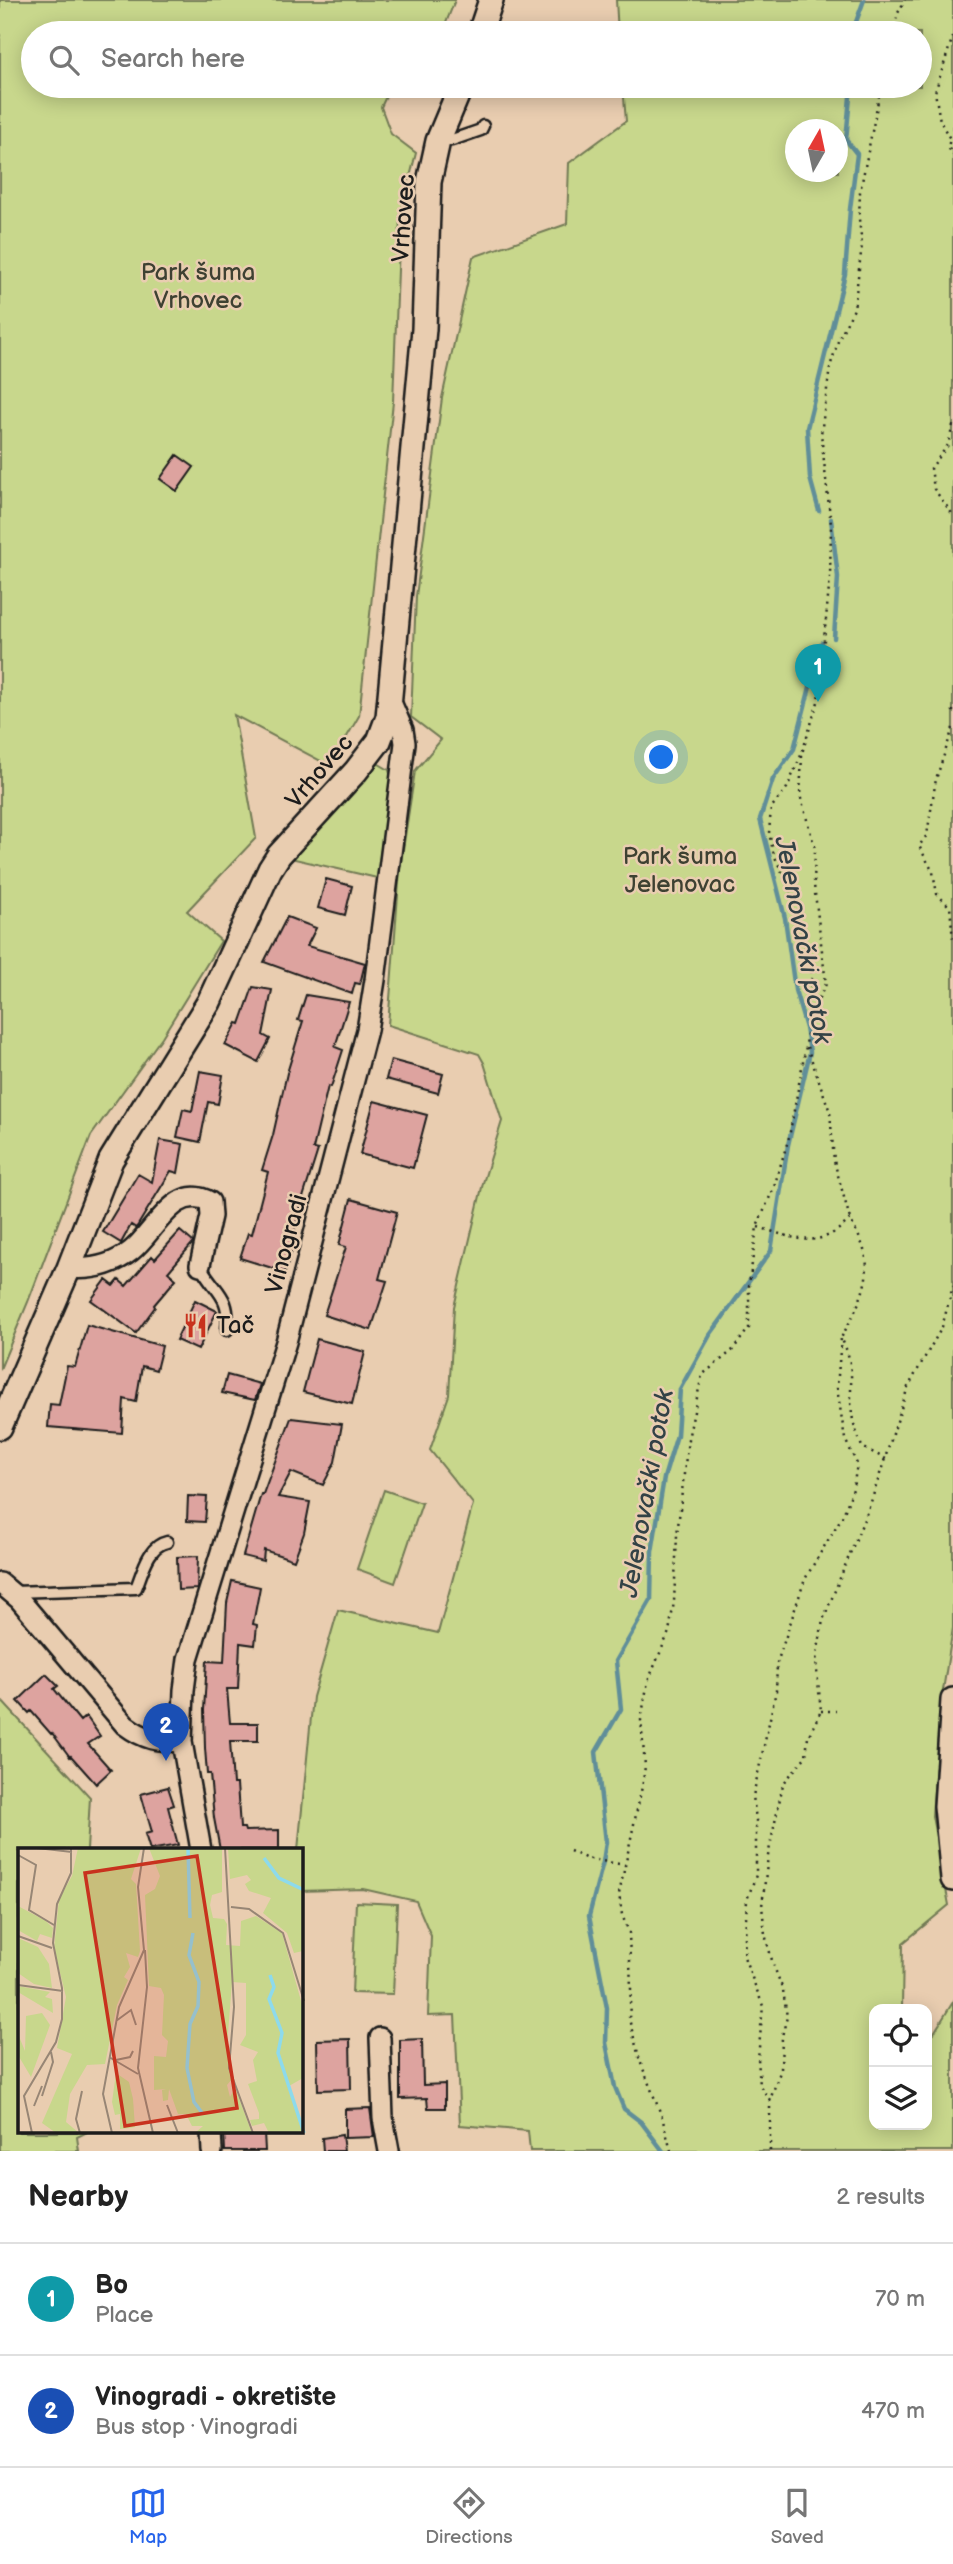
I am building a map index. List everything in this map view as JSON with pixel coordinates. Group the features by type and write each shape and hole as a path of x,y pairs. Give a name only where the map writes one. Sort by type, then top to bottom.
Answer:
{"street":[{"path":"484,21 491,0"},
{"name":"Vrhovec","path":"0,1427 69,1268 111,1160 209,1002 270,869 279,855 356,771 373,749 388,717 424,329 429,182 438,141 456,98"},
{"name":"Vinogradi","path":"201,1848 182,1742 188,1659 286,1342 367,1030 376,980 405,743 403,730 391,702"},
{"path":"373,749 393,755 402,766"},
{"path":"69,1268 88,1269 114,1261 130,1252 176,1203 188,1196 201,1197 210,1202 211,1216 200,1265"},
{"path":"6,1588 125,1725 137,1734 156,1741 182,1742"},
{"path":"953,1700 946,1806 953,1879"},
{"path":"380,2038 383,2118 389,2151"}],"lane":[{"path":"438,141 452,141 481,131 483,126"},
{"path":"200,1265 224,1298 229,1311 227,1330"},
{"path":"6,1588 136,1588 152,1551 158,1544 167,1542"}],"path":[{"path":"896,21 905,0"},
{"path":"953,36 935,92 940,121 950,139 948,148 953,155"},
{"path":"671,2151 662,2117 640,2061 629,2019 629,1932 622,1915 619,1894 643,1782 645,1766 641,1720 648,1681 669,1632 674,1602 677,1535 688,1439 702,1375 732,1351 749,1328 749,1285 757,1227 774,1186 789,1137 806,1046 812,974 799,916 789,885 774,855 769,833 771,808 787,788 802,753 818,702 831,577 831,525 821,434 830,367 839,338 854,309 862,245 860,192 879,98"},
{"path":"953,425 948,445 931,468 934,489 953,515"},
{"path":"953,710 953,717"},
{"path":"953,728 936,779 927,835 919,846 933,872 937,894 950,907 953,940"},
{"path":"802,753 800,795 815,848 814,885 825,984 810,1015"},
{"path":"770,2100 760,2086 758,2058 763,2006 744,1957 747,1900 756,1875 753,1796 776,1691 777,1663 805,1578 843,1515 853,1489 857,1464 845,1439 837,1388 841,1338 865,1287 865,1252 850,1219 834,1161 830,1112 806,1046"},
{"path":"757,1227 806,1241 820,1239 842,1229 850,1219"},
{"path":"770,2151 770,2100 781,2069 782,2036 787,2017 783,1990 765,1934 762,1906 768,1856 783,1784 806,1756 808,1737 821,1711 816,1661 823,1620 850,1559 886,1459 908,1387 942,1326 953,1286"},
{"path":"841,1338 853,1371 853,1420 862,1447 886,1459"},
{"path":"821,1711 836,1711"},
{"path":"570,1851 584,1858 625,1866"}],"green space":[{"name":"Park šuma Vrhovec","path":"0,0 455,0 447,21 21,21 21,98 385,98 381,107 391,134 416,153 400,217 393,402 359,716 330,766 234,715 256,838 187,911 221,941 162,1037 91,1136 0,1369"},
{"name":"Park šuma Jelenovac","path":"616,0 953,0 953,1628 940,1709 932,1816 949,1905 903,1943 902,2004 869,2004 869,2130 932,2130 932,2036 953,2002 953,2151 530,2151 528,2131 460,2125 455,2015 428,2016 431,1936 416,1901 363,1889 303,1891 303,1848 298,1848 313,1697 338,1610 438,1633 473,1504 430,1450 449,1395 454,1307 483,1183 502,1121 479,1054 388,1025 400,869 415,771 441,740 411,717 416,596 442,398 473,257 567,224 569,163 626,121 624,98 932,98 932,21 617,21"},
{"path":"379,764 389,770 391,777 377,878 286,857 372,766"},
{"path":"384,1490 422,1503 395,1583 357,1569"},
{"path":"0,1699 90,1797 87,1848 18,1848 18,2134 83,2134 77,2137 79,2151 0,2151"},
{"path":"356,1902 397,1904 393,1994 352,1993"}],"building":[{"path":"177,455 194,467 177,491 160,479"},
{"path":"326,879 352,886 345,915 318,908"},
{"path":"287,917 316,928 307,946 365,963 360,984 355,983 352,994 264,962"},
{"path":"253,987 272,990 263,1035 270,1039 258,1062 225,1045 237,1023 240,1024"},
{"path":"306,995 349,1002 335,1047 343,1050 331,1087 328,1086 313,1149 318,1150 301,1204 285,1272 240,1258 248,1233 252,1234 268,1172 262,1170 303,1021 298,1020"},
{"path":"391,1060 443,1074 438,1093 386,1079"},
{"path":"200,1071 223,1075 218,1104 208,1102 200,1142 177,1137 183,1109 192,1111"},
{"path":"374,1101 427,1115 413,1168 360,1154"},
{"path":"160,1140 183,1144 178,1173 171,1171 136,1228 131,1225 121,1243 103,1232 138,1174 152,1182"},
{"path":"351,1199 397,1212 379,1279 387,1281 371,1330 324,1315 346,1247 339,1245"},
{"path":"180,1231 193,1242 168,1272 176,1279 154,1305 136,1333 91,1300 106,1280 114,1286 119,1280 126,1286 152,1256 155,1259"},
{"name":"Tač","path":"195,1300 217,1311 198,1350 176,1340"},
{"path":"87,1325 162,1346 156,1370 142,1366 136,1402 124,1399 122,1433 48,1427 50,1404 59,1405 67,1366 75,1367"},
{"path":"317,1339 365,1352 352,1404 303,1392"},
{"path":"227,1375 260,1384 255,1400 222,1393"},
{"path":"291,1418 342,1424 335,1462 323,1485 291,1472 278,1497 310,1502 304,1533 294,1560 264,1550 263,1561 243,1556 261,1494"},
{"path":"188,1496 207,1497 205,1522 187,1521"},
{"path":"198,1556 197,1589 178,1590 177,1557"},
{"path":"232,1581 260,1587 253,1624 257,1625 255,1645 240,1643 238,1689 227,1689 230,1723 258,1723 258,1741 230,1741 233,1784 237,1784 240,1828 245,1831 279,1830 279,1848 220,1848 210,1774 207,1774 204,1710 207,1661 224,1662 227,1603"},
{"path":"46,1674 58,1686 54,1689 80,1721 86,1716 100,1736 88,1744 111,1770 96,1784 52,1733 18,1701"},
{"path":"168,1787 174,1805 168,1807 178,1845 149,1848 145,1834 152,1832 141,1794"},
{"path":"350,2039 351,2089 318,2090 317,2040"},
{"path":"422,2039 423,2085 445,2084 445,2108 428,2108 427,2098 400,2099 400,2040"},
{"path":"370,2108 374,2137 345,2138 345,2109"},
{"path":"224,2134 264,2134 265,2151 225,2151"},
{"path":"342,2135 344,2151 323,2151 322,2138"}],"waterway":[{"name":"Jelenovački potok","path":"856,21 864,0"},
{"name":"Jelenovački potok","path":"819,511 810,478 807,428 845,274 857,154 846,140 850,98"},
{"name":"Jelenovački potok","path":"831,519 838,577 834,638"},
{"name":"Jelenovački potok","path":"663,2151 641,2122 624,2109 615,2087 606,2043 607,2008 589,1916 606,1842 596,1752 621,1709 616,1661 651,1600 652,1552 664,1478 677,1435 680,1389 710,1335 771,1251 788,1145 810,1052 795,990 785,918 760,819 773,779 794,749 812,679 815,656 822,642"}],"place":[{"name":"Bo","path":"818,702"},
{"name":"Tač","path":"196,1325"},
{"name":"Vinogradi - okretište","path":"166,1761"}]}
